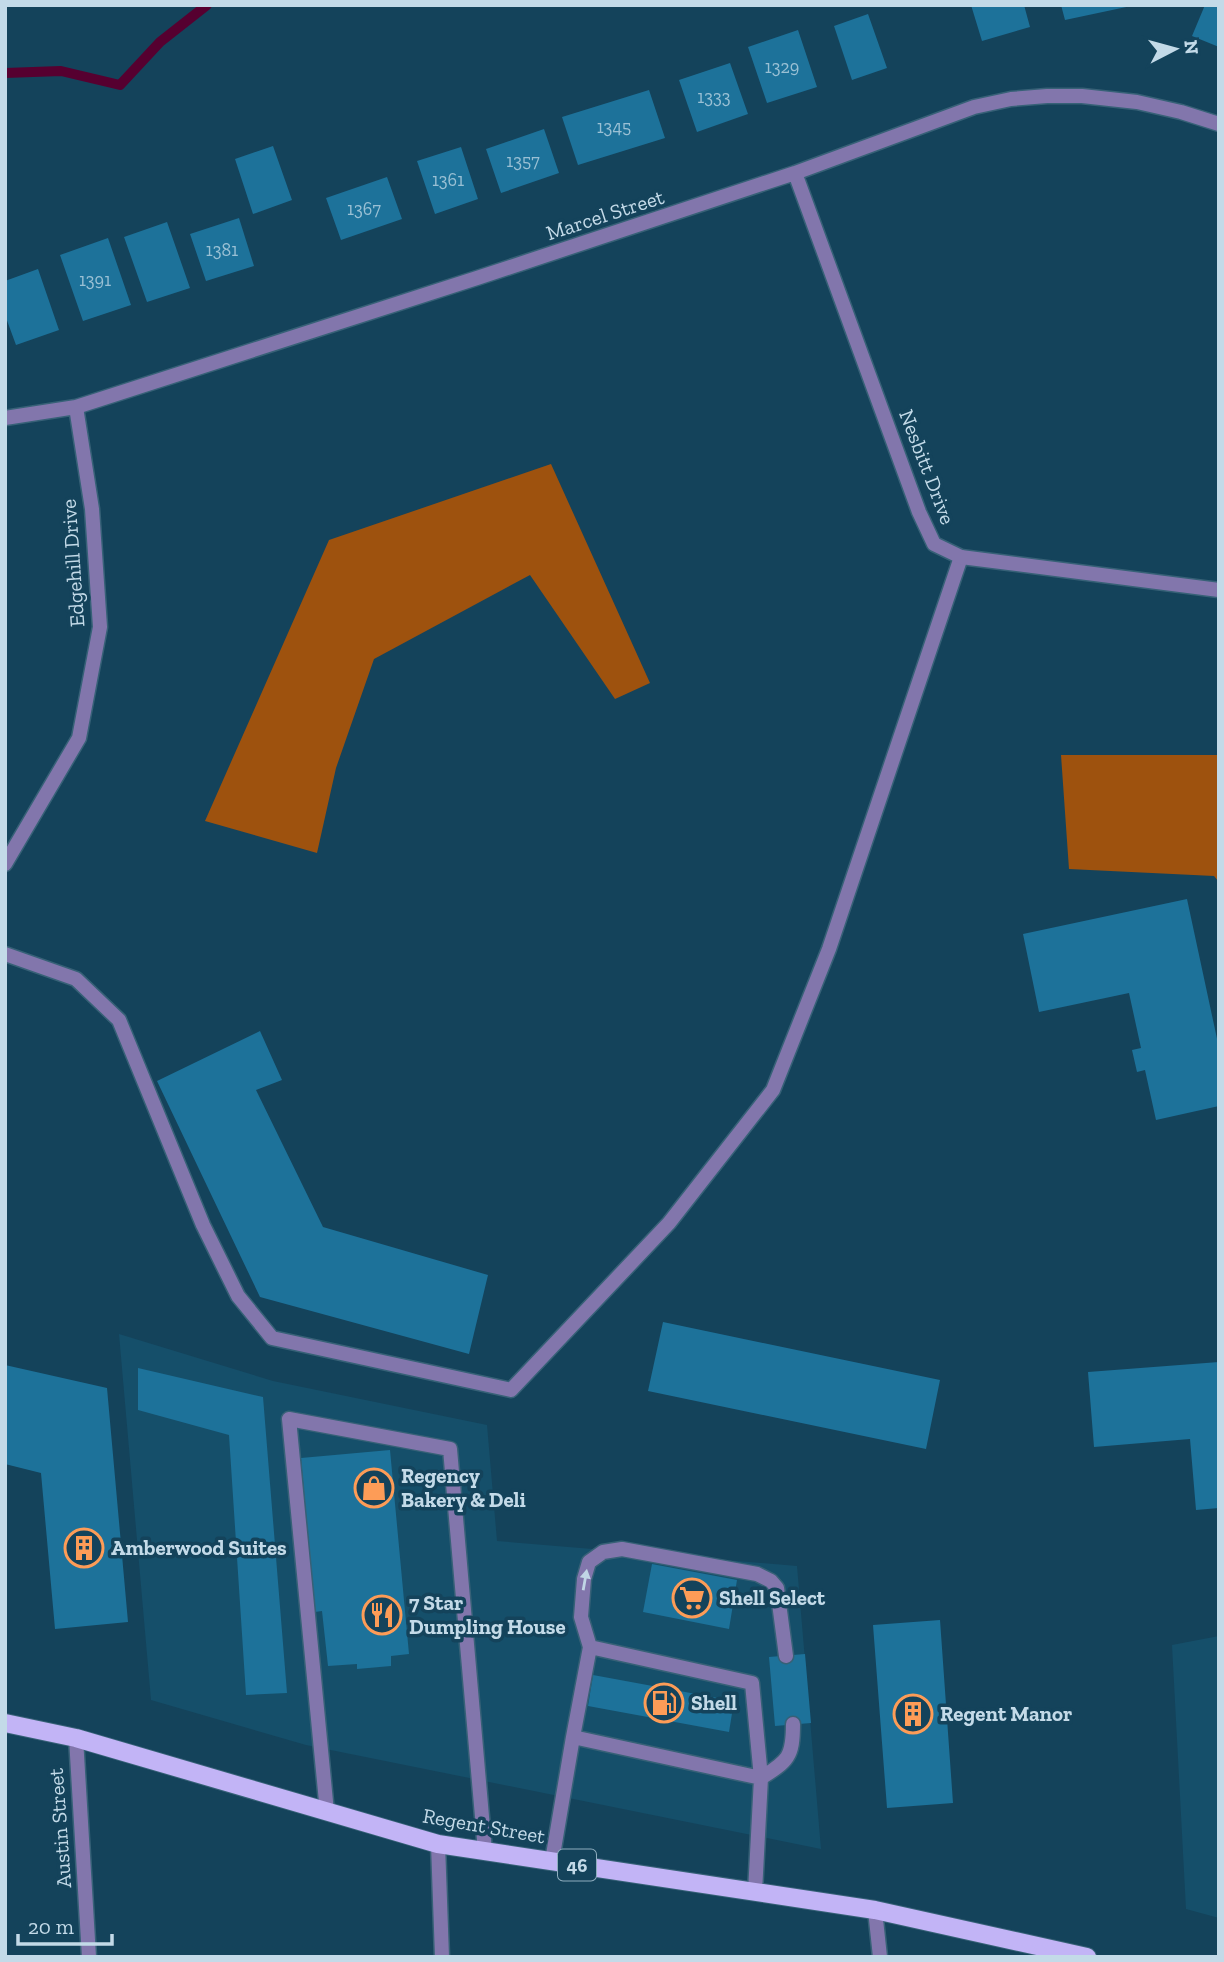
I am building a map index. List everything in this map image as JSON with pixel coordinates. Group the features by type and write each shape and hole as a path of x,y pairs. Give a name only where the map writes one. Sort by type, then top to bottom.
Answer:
{"main road":[{"name":"Regent Street","path":"5,1723 76,1738 438,1844 875,1910 1087,1957"}],"street":[{"name":"Marcel Street","path":"5,418 76,407 795,173 974,107 1011,99 1083,96 1137,102 1219,124"},
{"name":"Nesbitt Drive","path":"795,173 919,512 934,544 961,557 1219,590"},
{"name":"Edgehill Drive","path":"5,864 79,738 100,627 92,509 76,407"},
{"path":"5,954 76,979 119,1020 203,1225 238,1296 272,1338 511,1390 669,1223 773,1090 829,949 961,557"},
{"path":"327,1812 289,1419 450,1449 485,1851"},
{"path":"552,1861 590,1647 581,1617 584,1578 589,1562 603,1552 622,1549 757,1574 771,1581 777,1588 786,1656"},
{"path":"590,1647 752,1683 761,1778 755,1892"},
{"path":"573,1737 761,1778 784,1764 790,1755 793,1724"},
{"name":"Austin Street","path":"76,1738 89,1957"},
{"path":"438,1844 442,1957"},
{"path":"875,1910 880,1957"}],"shaded area":[{"path":"551,464 650,683 615,699 530,575 374,659 336,768 317,853 205,821 329,540"},
{"path":"1061,755 1219,755 1219,882 1214,876 1069,869"},
{"path":"119,1334 273,1381 487,1425 497,1541 797,1566 821,1849 306,1745 151,1700"},
{"path":"1219,1636 1219,1918 1186,1909 1172,1645"}],"building":[{"path":"971,5 1024,5 1030,27 982,41"},
{"path":"1061,5 1131,5 1131,6 1065,20"},
{"path":"1205,5 1219,5 1219,47 1192,36"},
{"path":"868,14 887,68 852,80 834,26"},
{"path":"798,30 817,87 767,103 748,47"},
{"path":"730,63 748,114 697,132 679,80"},
{"path":"649,90 665,138 578,165 562,117"},
{"path":"544,129 559,173 501,193 486,149"},
{"path":"273,146 292,200 253,214 235,159"},
{"path":"461,147 478,199 435,214 417,161"},
{"path":"387,177 402,219 341,240 326,198"},
{"path":"239,218 254,266 206,281 190,234"},
{"path":"167,222 190,288 147,302 124,237"},
{"path":"108,238 131,305 83,321 60,255"},
{"path":"38,269 59,330 16,345 5,315 5,281"},
{"path":"1187,899 1219,1048 1219,1106 1156,1120 1145,1070 1137,1072 1132,1050 1141,1048 1129,993 1039,1012 1023,934"},
{"path":"260,1031 282,1080 256,1090 323,1227 488,1275 469,1354 260,1297 157,1081"},
{"path":"663,1322 940,1380 926,1449 648,1391"},
{"path":"1219,1362 1219,1508 1196,1510 1190,1439 1094,1447 1088,1372"},
{"name":"Amberwood Suites","path":"5,1365 107,1388 128,1622 55,1629 41,1473 5,1464"},
{"path":"138,1368 263,1397 287,1693 246,1695 229,1435 138,1410"},
{"path":"390,1450 409,1654 391,1656 391,1666 357,1669 357,1664 328,1666 322,1611 315,1612 301,1458"},
{"path":"652,1564 737,1580 729,1629 643,1612"},
{"name":"Regent Manor","path":"940,1620 953,1803 887,1808 873,1625"},
{"path":"805,1654 811,1723 775,1726 769,1657"},
{"path":"593,1675 734,1701 729,1732 588,1706"}],"waterway":[{"path":"5,73 61,71 120,85 160,42 207,5"}],"place":[{"name":"Regency Bakery & Deli","path":"374,1488"},
{"name":"Amberwood Suites","path":"84,1548"},
{"name":"Shell Select","path":"692,1598"},
{"name":"7 Star Dumpling House","path":"382,1615"},
{"name":"Shell","path":"664,1703"},
{"name":"Regent Manor","path":"913,1714"}]}
